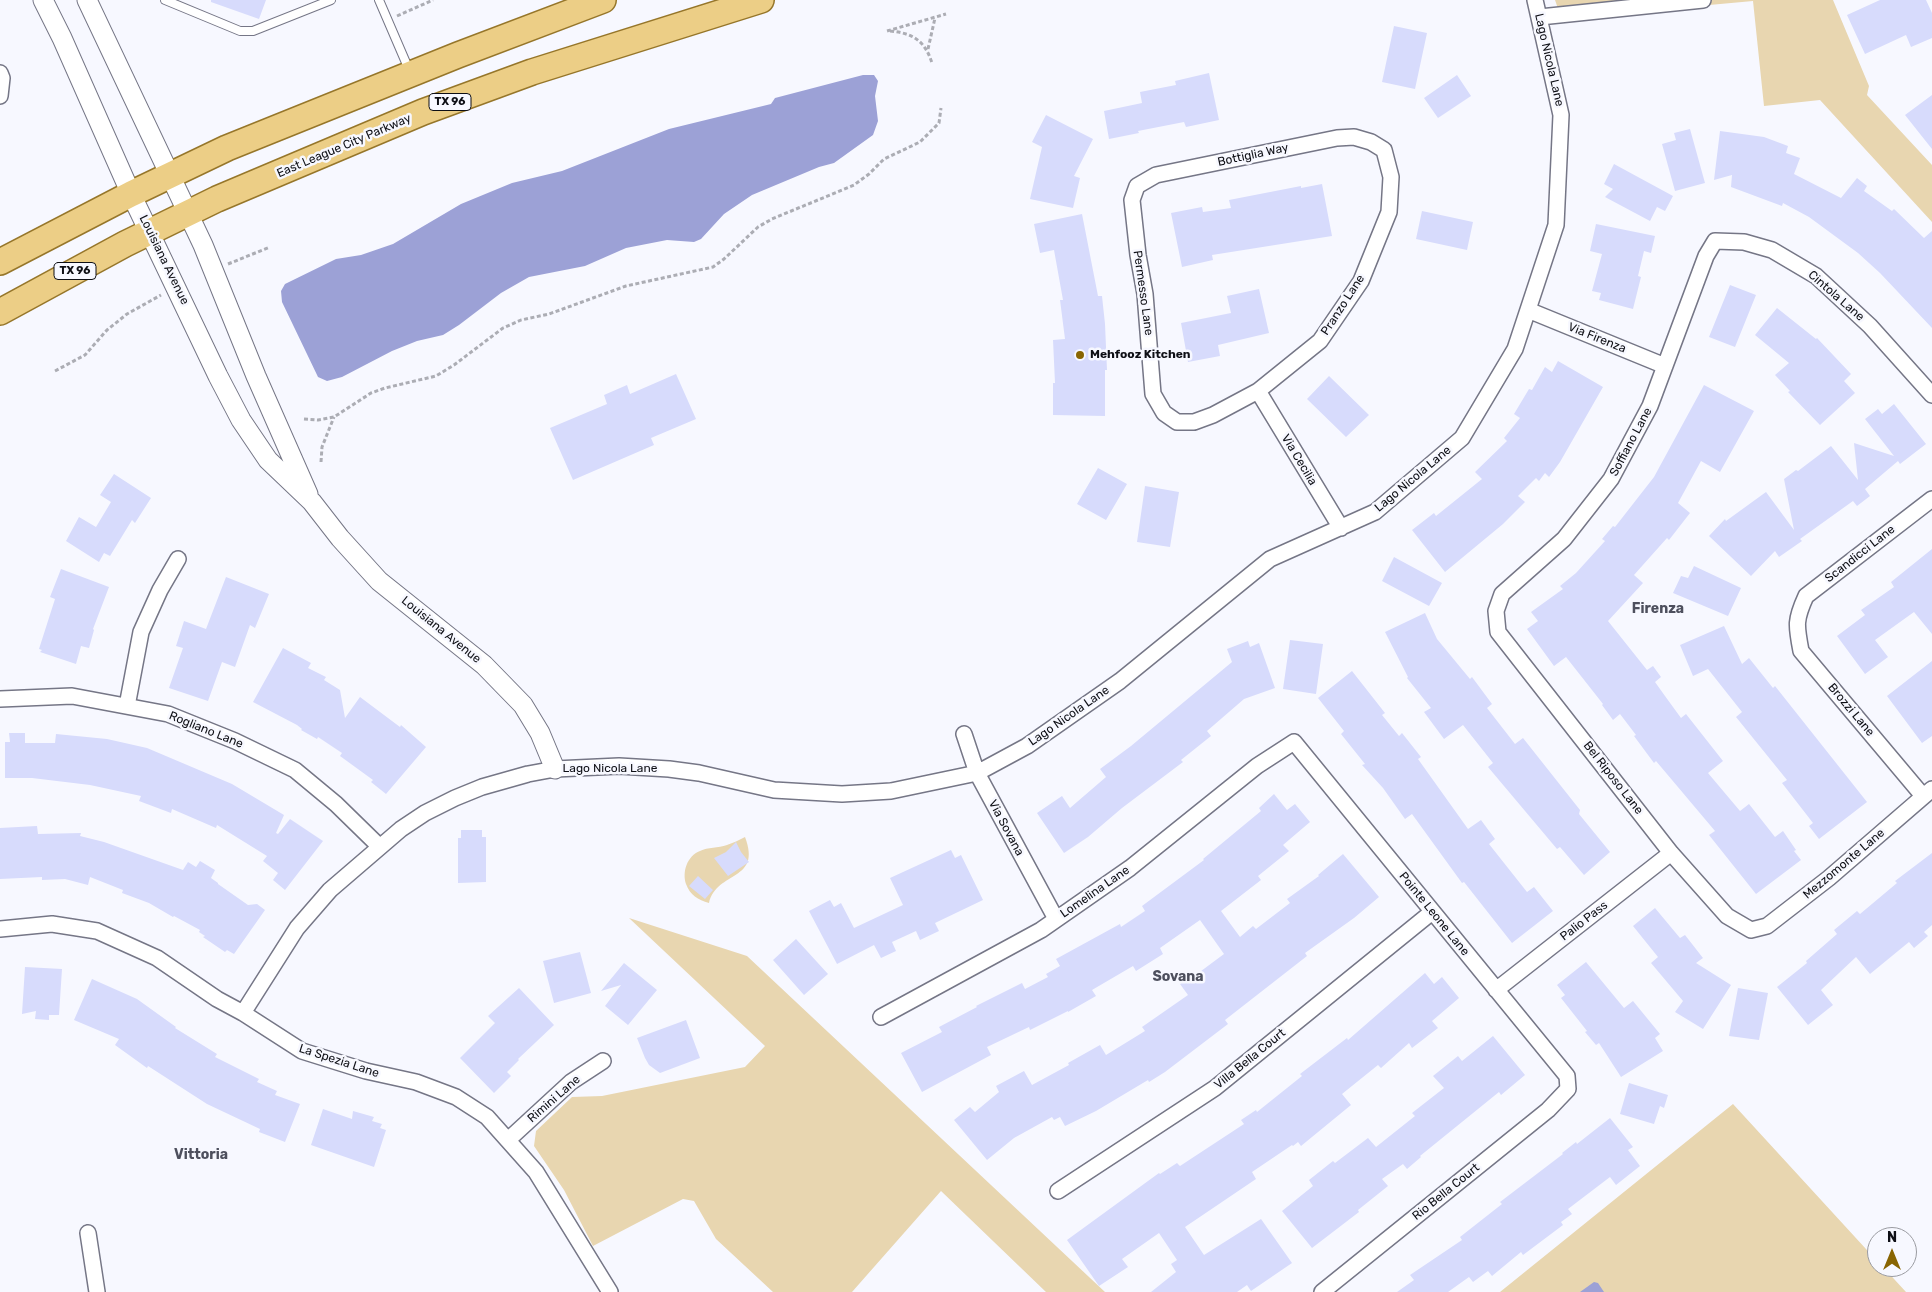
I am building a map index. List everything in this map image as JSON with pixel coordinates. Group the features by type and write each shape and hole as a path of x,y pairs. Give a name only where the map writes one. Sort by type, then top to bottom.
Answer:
{"main road":[{"path":"0,262 132,194 227,148 603,0"},
{"name":"East League City Parkway","path":"0,312 124,244 188,213 432,109 532,72 761,0"}],"street":[{"name":"Louisiana Avenue","path":"44,0 132,194 218,376 241,420 268,460 312,502 340,538 379,581 484,665 523,705 540,734 555,769"},
{"name":"Louisiana Avenue","path":"87,0 188,213 312,502"},
{"name":"Lago Nicola Lane","path":"243,1013 297,928 330,890 379,846 409,824 455,798 482,787 528,774 555,769 619,766 669,769 699,773 774,790 842,794 891,791 977,773 1027,746 1120,681 1270,559 1375,512 1462,438 1515,349 1556,225 1561,115 1535,0"},
{"path":"1540,17 1703,0"},
{"path":"0,73 2,78 0,96"},
{"name":"Bottiglia Way","path":"1132,200 1138,186 1156,175 1337,138 1354,137 1371,142 1384,150"},
{"name":"Pranzo Lane","path":"1164,413 1177,422 1194,422 1212,415 1258,391 1320,341 1362,281 1389,212 1391,177 1384,150"},
{"name":"Permesso Lane","path":"1132,200 1138,255 1145,294 1153,394 1164,413"},
{"name":"Soffiano Lane","path":"1496,611 1502,594 1564,539 1612,479 1650,406 1706,256 1715,241"},
{"name":"Cintola Lane","path":"1715,241 1744,242 1772,250 1816,276 1870,326 1932,395"},
{"name":"Via Firenza","path":"1528,310 1666,366"},
{"name":"Via Cecilia","path":"1258,391 1341,528"},
{"name":"Scandicci Lane","path":"1797,617 1806,596 1932,499"},
{"path":"127,706 141,632 160,590 178,559"},
{"name":"Bel Riposo Lane","path":"1496,611 1498,632 1671,853 1727,916 1751,930"},
{"name":"Brozzi Lane","path":"1797,617 1797,630 1801,651 1927,793"},
{"name":"Rogliano Lane","path":"0,699 72,696 168,714 235,741 295,770 336,804 379,846"},
{"name":"Via Sovana","path":"964,734 977,773 1056,919"},
{"name":"Pointe Leone Lane","path":"1294,742 1567,1076 1568,1089"},
{"name":"Lomelina Lane","path":"881,1017 1041,930 1130,868 1257,766 1294,742"},
{"name":"Mezzomonte Lane","path":"1751,930 1767,926 1829,878 1927,793"},
{"name":"Palio Pass","path":"1496,990 1671,853"},
{"name":"Villa Bella Court","path":"1058,1191 1215,1088 1432,912"},
{"name":"La Spezia Lane","path":"0,929 10,926 52,924 96,931 156,958 217,999 243,1013 302,1051 366,1071 416,1082 456,1097 487,1117 536,1172 610,1292"},
{"name":"Rimini Lane","path":"508,1140 570,1082 602,1061"},
{"name":"Rio Bella Court","path":"1322,1292 1548,1110 1568,1089"},
{"path":"88,1233 96,1292"}],"lane":[{"path":"165,0 240,31 261,29 318,2 330,0"},
{"path":"379,0 411,74"}],"path":[{"path":"388,20 433,0"},
{"path":"932,63 928,50 918,40 904,32 887,31 946,14"},
{"path":"928,50 935,18"},
{"path":"304,418 318,420 334,416 371,393 436,376 454,365 503,328 522,320 549,314 626,286 712,267 724,259 758,227 772,219 854,186 884,159 920,142 940,123 941,108"},
{"path":"212,271 270,247"},
{"path":"55,371 85,355 107,330 127,314 149,300 177,287"},
{"path":"321,462 322,447 334,416"}],"shaded area":[{"path":"1555,0 1833,0 1869,86 1867,95 1932,165 1932,222 1820,100 1764,106 1753,1 1589,16 1563,23"},
{"path":"745,837 749,851 748,862 743,869 720,885 709,903 695,896 688,888 685,879 685,870 689,860 696,853 703,850 727,845"},
{"path":"629,918 747,956 1105,1292 1046,1292 941,1191 852,1292 773,1292 716,1239 694,1201 683,1199 593,1246 564,1190 534,1146 536,1131 572,1097 602,1096 745,1067 765,1046"},
{"path":"1733,1104 1867,1250 1867,1277 1892,1277 1906,1292 1500,1292"}],"water":[{"path":"863,75 874,75 878,81 875,96 878,121 873,135 834,163 819,167 752,195 724,214 701,239 694,242 667,240 626,248 585,266 529,277 501,293 443,335 417,341 392,351 342,377 327,381 318,377 282,302 281,291 285,284 336,259 361,255 393,244 461,204 512,183 562,171 669,129 771,104 775,98"},
{"path":"1594,1282 1598,1283 1604,1292 1580,1292"}],"building":[{"path":"211,0 266,0 259,19 211,2"},
{"path":"1880,0 1926,0 1932,13 1932,38 1911,47 1906,35 1865,54 1847,15"},
{"path":"1394,26 1427,33 1415,89 1382,82"},
{"path":"1209,73 1219,120 1186,127 1184,122 1109,139 1104,111 1142,103 1140,92 1176,85 1175,81"},
{"path":"1457,75 1471,96 1438,118 1424,98"},
{"path":"1932,95 1932,149 1905,115"},
{"path":"1046,115 1093,139 1074,176 1080,178 1073,208 1030,199 1042,147 1032,142"},
{"path":"1690,129 1705,183 1675,191 1662,144 1676,140 1674,133"},
{"path":"1720,131 1764,137 1788,146 1786,153 1800,158 1794,174 1841,198 1857,178 1867,186 1864,191 1892,211 1894,209 1924,238 1932,231 1932,328 1880,273 1858,253 1809,217 1783,203 1782,206 1731,187 1732,175 1714,180"},
{"path":"1614,164 1673,196 1665,211 1657,207 1650,221 1605,197 1613,189 1604,184"},
{"path":"1322,184 1332,236 1212,255 1213,260 1182,267 1171,213 1202,207 1203,212 1231,208 1229,200 1301,186 1301,188"},
{"path":"1422,211 1473,222 1467,250 1416,239"},
{"path":"1082,214 1098,296 1102,296 1107,370 1105,370 1105,416 1053,415 1053,383 1055,383 1053,340 1065,339 1060,300 1063,300 1054,250 1040,253 1034,224"},
{"path":"1596,224 1655,236 1651,253 1644,251 1638,276 1641,277 1633,309 1599,300 1601,293 1592,291 1602,254 1590,251"},
{"path":"1730,285 1756,295 1735,347 1709,337"},
{"path":"1259,289 1269,333 1218,345 1220,356 1188,362 1181,323 1231,313 1227,296"},
{"path":"1777,308 1817,338 1851,374 1844,381 1855,393 1820,425 1788,392 1790,391 1775,375 1789,363 1755,335"},
{"path":"1558,361 1603,387 1560,462 1549,477 1545,473 1539,481 1536,478 1518,496 1525,502 1503,524 1445,572 1412,530 1434,513 1436,516 1482,479 1475,472 1507,441 1504,438 1520,418 1514,414 1529,389 1532,390 1545,367 1552,372"},
{"path":"676,374 696,419 651,438 654,445 573,480 550,428 607,404 604,395 627,385 630,394"},
{"path":"1329,376 1369,415 1346,437 1307,399"},
{"path":"1704,385 1754,411 1720,472 1701,461 1678,503 1690,513 1669,540 1667,538 1634,575 1643,583 1608,621 1647,670 1653,666 1661,677 1655,682 1681,718 1686,714 1723,761 1708,773 1740,811 1749,804 1775,837 1783,831 1796,850 1794,851 1801,860 1756,894 1709,835 1715,831 1656,761 1654,763 1620,714 1613,720 1603,704 1566,657 1554,666 1527,629 1538,621 1531,612 1563,589 1560,586 1576,573 1605,541 1602,539 1613,526 1615,527 1654,477"},
{"path":"1894,404 1926,444 1900,464 1898,461 1865,489 1870,496 1857,506 1853,501 1800,539 1802,541 1779,557 1775,551 1751,576 1709,536 1725,519 1726,521 1766,492 1794,530 1784,479 1831,446 1858,480 1854,443 1894,456 1865,419 1878,409 1882,414"},
{"path":"1098,468 1127,484 1106,520 1077,504"},
{"path":"114,474 151,498 135,523 132,520 110,556 104,553 99,562 66,541 79,517 96,527 111,502 100,495"},
{"path":"1145,486 1179,492 1170,547 1137,542"},
{"path":"1932,549 1932,634 1914,612 1875,640 1888,657 1865,674 1837,636 1865,615 1861,610 1894,587 1891,582"},
{"path":"1394,557 1442,583 1429,606 1382,581"},
{"path":"1694,566 1741,588 1728,616 1673,593 1681,576 1688,578"},
{"path":"61,569 109,587 93,629 89,648 81,646 76,664 40,652 42,650 39,649 55,599 50,597"},
{"path":"226,577 269,594 255,628 250,625 235,667 222,662 208,701 169,688 183,648 176,646 184,621 206,629"},
{"path":"1425,613 1437,639 1470,679 1472,677 1492,704 1487,708 1515,744 1523,738 1580,810 1579,814 1610,852 1584,875 1560,847 1557,849 1488,767 1493,763 1463,725 1444,739 1424,712 1431,708 1407,678 1385,632"},
{"path":"1724,626 1742,664 1749,658 1773,688 1775,686 1867,802 1819,839 1809,826 1813,823 1782,783 1787,780 1736,717 1742,712 1708,669 1693,676 1680,645"},
{"path":"1290,640 1323,644 1316,694 1283,689"},
{"path":"1248,641 1250,647 1259,643 1275,688 1244,699 1207,731 1211,736 1181,760 1183,762 1122,808 1088,837 1064,853 1037,813 1062,796 1070,808 1106,777 1100,769 1131,746 1232,662 1227,649"},
{"path":"283,648 311,663 308,668 326,677 324,680 340,690 345,718 360,697 400,727 401,725 426,747 386,794 371,782 373,780 340,756 342,753 318,737 317,739 301,730 297,725 253,702"},
{"path":"1932,661 1932,736 1922,743 1887,696"},
{"path":"1352,671 1385,713 1382,715 1399,736 1402,733 1421,757 1418,759 1468,829 1481,820 1495,839 1489,844 1527,892 1534,887 1553,911 1512,943 1464,882 1462,883 1412,814 1405,819 1383,788 1362,765 1365,764 1341,734 1344,731 1318,698"},
{"path":"9,733 25,733 25,743 55,743 56,734 107,739 147,748 232,784 284,815 276,833 278,834 290,819 323,841 285,890 273,880 278,873 263,861 267,856 217,825 216,828 172,809 171,813 139,801 141,796 90,785 32,778 5,778 5,742 10,742"},
{"path":"1274,794 1287,810 1295,804 1310,822 1283,845 1289,851 1258,876 1261,880 1221,911 1240,937 1253,926 1256,929 1290,903 1287,899 1319,876 1343,854 1379,897 1354,918 1305,953 1307,956 1225,1020 1228,1024 1165,1072 1096,1111 1065,1126 1060,1117 1054,1120 1052,1117 1014,1138 987,1160 954,1120 970,1107 975,1112 999,1092 996,1086 1024,1071 1032,1085 1069,1065 1068,1063 1100,1045 1106,1055 1145,1031 1142,1027 1188,995 1180,984 1192,975 1193,977 1224,954 1200,920 1160,948 1163,954 1136,971 1133,966 1092,990 1096,996 1030,1030 1029,1027 987,1047 991,1055 922,1092 901,1053 942,1032 939,1027 976,1006 1022,983 1025,989 1048,977 1046,974 1060,966 1056,959 1120,924 1121,927 1145,911 1142,906 1204,860 1261,811 1259,808"},
{"path":"37,826 38,834 81,833 80,836 104,842 183,870 188,862 196,867 200,861 215,870 211,878 218,884 248,905 257,904 265,910 234,954 227,950 225,952 203,937 205,936 199,932 200,930 174,916 149,903 122,893 123,890 90,877 88,885 65,879 42,880 42,877 0,879 0,828"},
{"path":"461,830 482,830 482,837 486,837 486,882 458,883 458,838 461,838"},
{"path":"736,842 749,862 728,876 714,858 726,852"},
{"path":"951,850 955,858 961,855 983,900 935,923 939,931 920,940 916,931 892,942 896,951 881,958 874,945 837,964 809,911 830,900 834,907 841,903 854,928 903,905 890,878"},
{"path":"1932,853 1932,925 1924,932 1928,936 1914,948 1909,942 1870,974 1856,957 1821,990 1833,1005 1808,1025 1777,987 1807,963 1806,961 1837,934 1834,930 1857,911 1860,914 1897,883 1895,881"},
{"path":"698,876 713,890 705,899 689,886"},
{"path":"1655,908 1680,938 1685,935 1703,958 1696,963 1731,985 1703,1029 1675,1012 1683,1001 1651,963 1658,957 1633,926"},
{"path":"796,939 828,974 804,995 773,960"},
{"path":"580,952 591,993 554,1003 543,961"},
{"path":"1586,962 1624,1008 1633,1001 1660,1034 1655,1038 1663,1051 1621,1077 1599,1043 1596,1045 1585,1032 1587,1031 1561,998 1565,995 1557,985"},
{"path":"624,963 657,990 628,1025 605,1006 621,985 601,991"},
{"path":"25,967 62,969 59,1015 49,1015 49,1020 35,1019 36,1011 22,1014"},
{"path":"1425,973 1434,984 1442,977 1459,998 1432,1021 1438,1028 1412,1048 1409,1043 1381,1068 1378,1065 1342,1094 1351,1105 1301,1146 1298,1142 1292,1145 1252,1172 1256,1179 1185,1227 1204,1255 1261,1219 1292,1263 1251,1291 1247,1285 1237,1292 1151,1292 1176,1272 1171,1264 1177,1260 1159,1233 1122,1259 1128,1267 1099,1286 1067,1240 1159,1173 1177,1163 1180,1166 1244,1124 1241,1120 1256,1110 1257,1112 1302,1076 1300,1074 1347,1038 1348,1040"},
{"path":"92,979 137,999 175,1028 217,1054 215,1057 259,1079 257,1082 277,1091 275,1095 300,1104 285,1142 259,1132 260,1129 207,1104 148,1066 147,1068 115,1045 119,1039 74,1020"},
{"path":"519,988 554,1025 518,1059 507,1072 511,1076 494,1093 460,1058 495,1023 488,1016"},
{"path":"1738,988 1768,993 1759,1040 1729,1036"},
{"path":"686,1020 700,1058 660,1073 649,1065 637,1038"},
{"path":"1493,1036 1525,1075 1501,1095 1499,1092 1420,1156 1407,1169 1403,1164 1382,1179 1388,1186 1358,1210 1359,1212 1312,1248 1282,1211 1313,1186 1309,1180 1333,1161 1335,1163 1368,1138 1376,1147 1415,1116 1412,1113 1444,1088 1433,1076 1458,1056 1462,1061"},
{"path":"1629,1083 1668,1095 1664,1108 1660,1106 1654,1124 1620,1114"},
{"path":"323,1109 352,1119 353,1111 374,1117 372,1121 382,1124 380,1128 386,1130 374,1167 311,1145"},
{"path":"1610,1118 1633,1147 1628,1150 1640,1166 1616,1185 1610,1177 1568,1209 1572,1214 1561,1222 1563,1225 1523,1255 1521,1252 1492,1276 1488,1271 1473,1282 1469,1277 1448,1292 1397,1292 1414,1280 1410,1275 1462,1240 1460,1237 1502,1204 1500,1202 1576,1142 1577,1144"}],"place":[{"name":"Mehfooz Kitchen","path":"1080,355"}],"district":[{"name":"Firenza","path":"1658,609"},
{"name":"Sovana","path":"1178,977"},
{"name":"Vittoria","path":"201,1155"}]}
